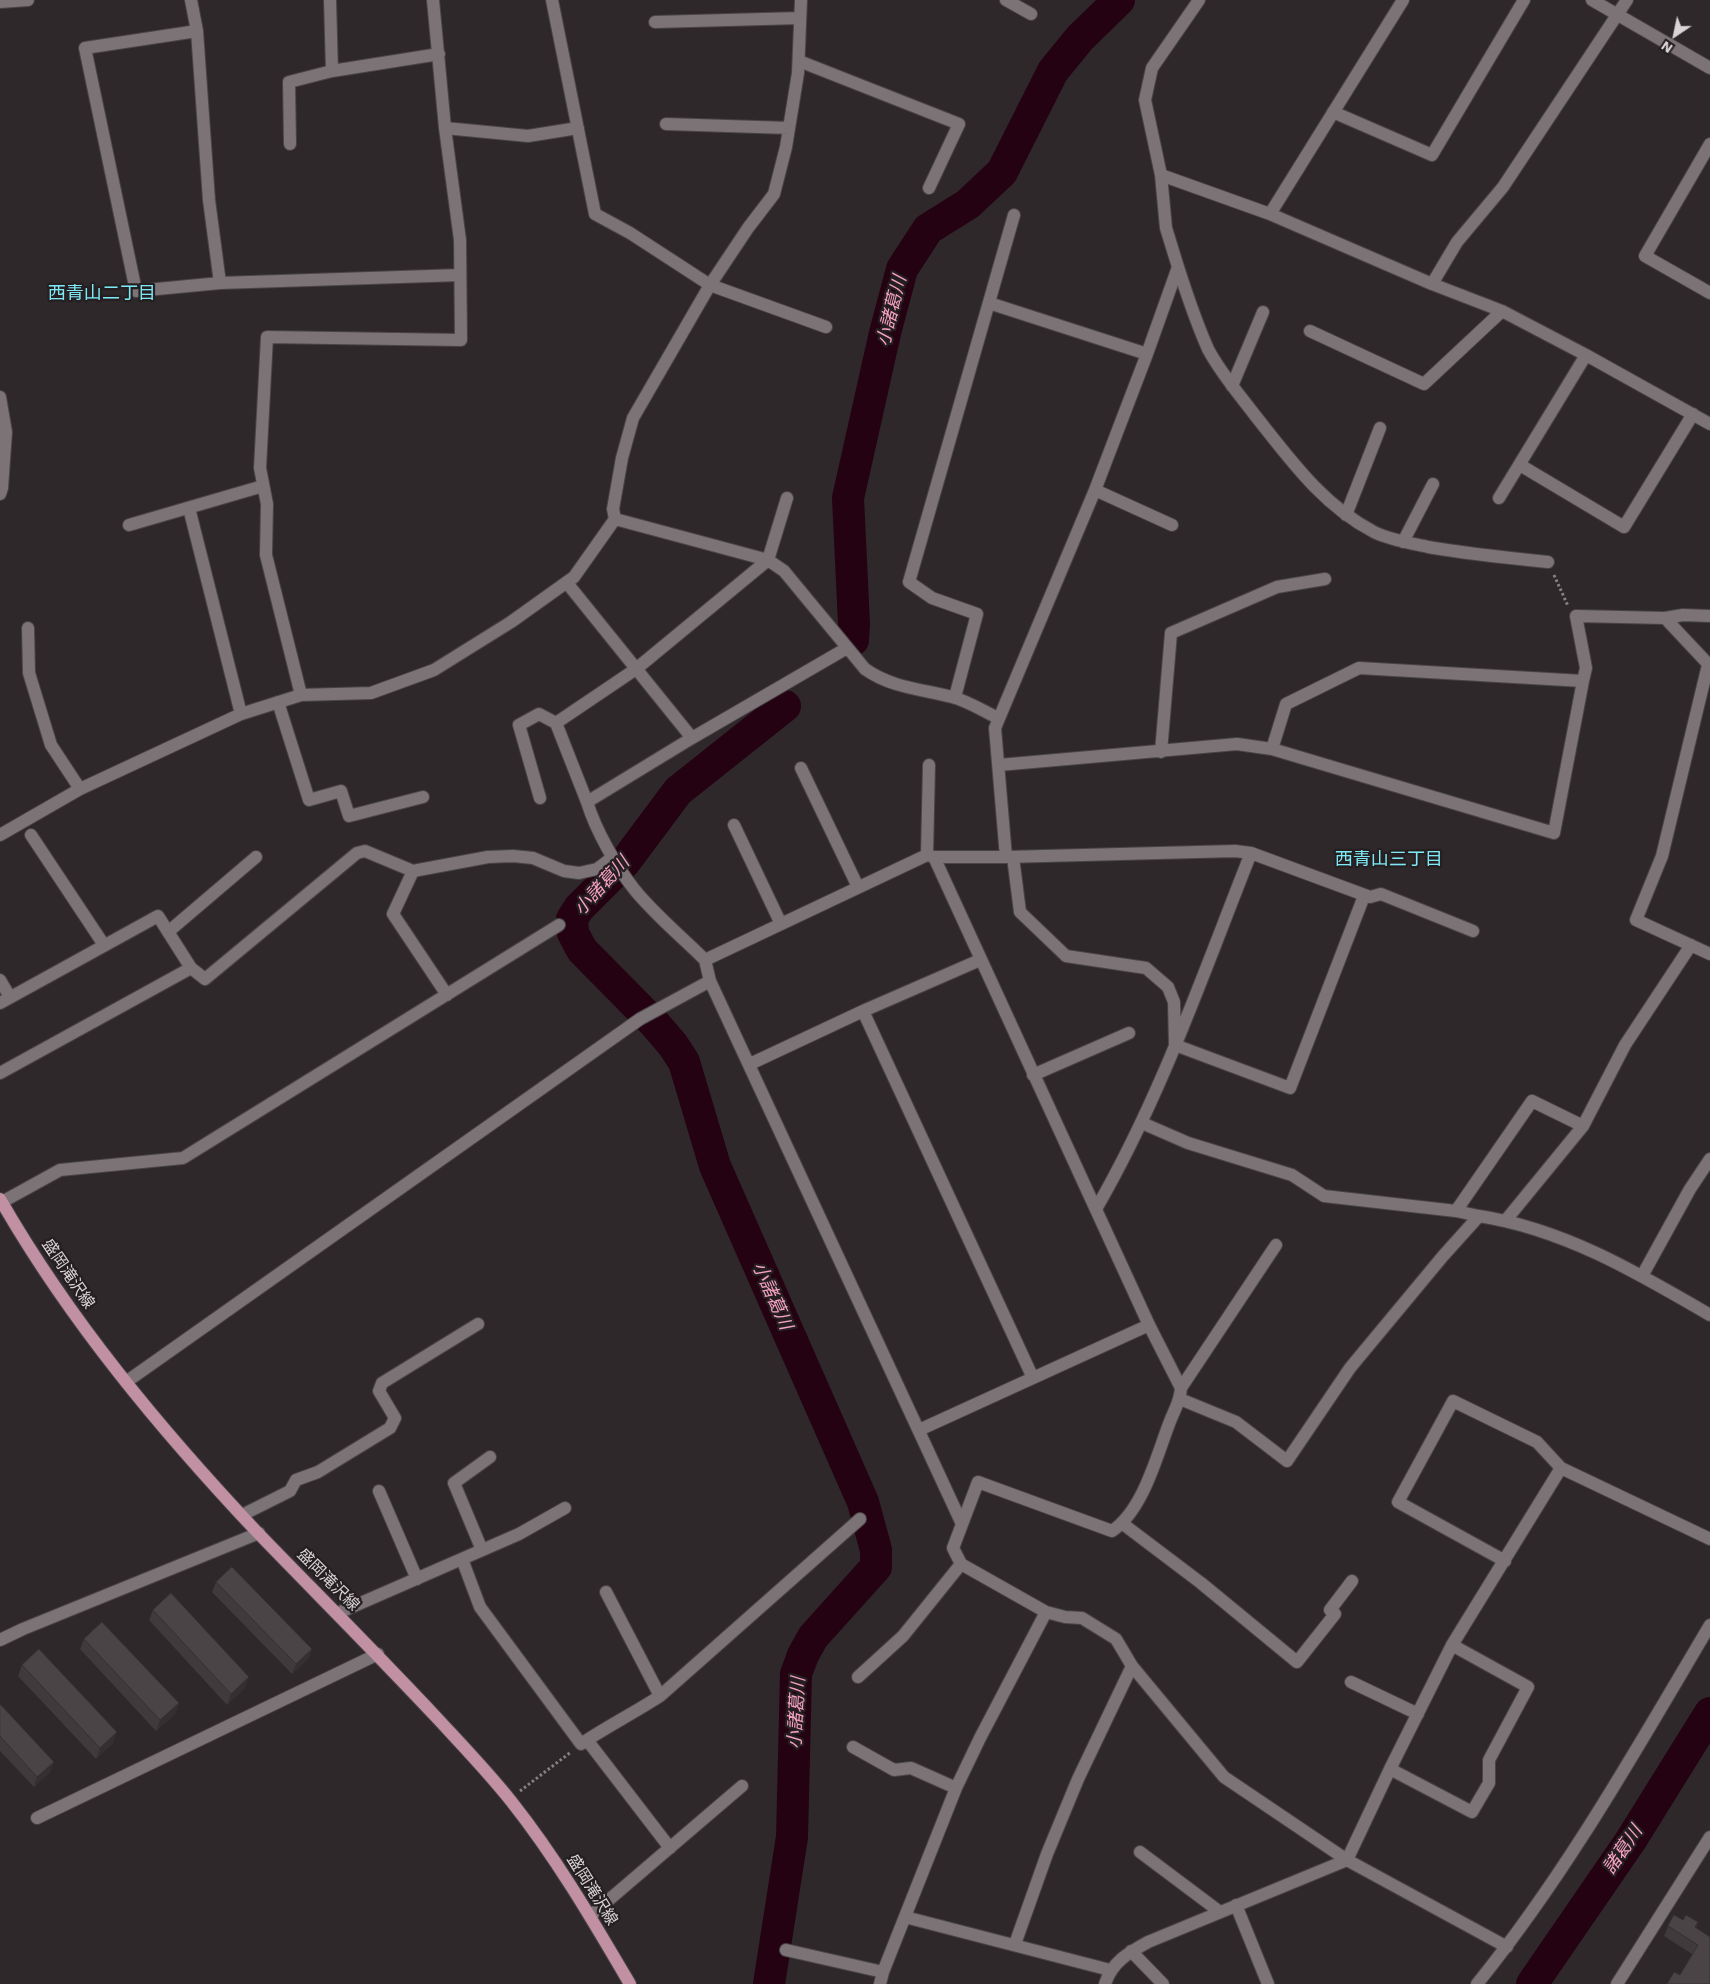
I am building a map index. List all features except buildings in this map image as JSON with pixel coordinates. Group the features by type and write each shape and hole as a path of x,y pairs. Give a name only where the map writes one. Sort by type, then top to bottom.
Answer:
{"main road":[{"name":"盛岡滝沢線","path":"1,1201 58,1292 126,1382 182,1449 259,1533 378,1654 510,1799 549,1851 630,1984"}],"street":[{"path":"0,2 28,0"},
{"path":"191,0 197,31 210,200 220,283"},
{"path":"330,0 332,71"},
{"path":"301,695 266,555 267,504 260,468 267,337 461,340 460,240 445,128 440,54 433,0"},
{"path":"552,0 595,214 630,233 710,285 826,328"},
{"path":"0,835 80,789 241,714 301,695 371,693 434,670 511,622 574,577 615,519 614,501 622,458 633,418 710,285 748,228 774,194 789,128 799,61 801,0"},
{"path":"1006,0 1031,14"},
{"path":"1200,0 1152,68 1145,100 1161,175 1166,228 1193,314 1209,351 1232,386 1293,464 1323,497 1346,515 1375,533 1403,542 1473,555 1548,562"},
{"path":"1270,214 1403,0"},
{"path":"1333,112 1432,155 1524,0"},
{"path":"1592,0 1710,68"},
{"path":"1432,284 1458,242 1502,187 1627,0"},
{"path":"655,22 800,18"},
{"path":"197,31 85,48 136,291 220,283 460,275"},
{"path":"290,144 290,82 332,71 440,54"},
{"path":"799,61 959,124 929,188"},
{"path":"666,124 789,128"},
{"path":"445,128 528,136 578,128"},
{"path":"1710,144 1645,256 1710,293"},
{"path":"1161,175 1270,214 1432,284 1502,311 1710,424"},
{"path":"955,698 977,614 932,598 909,582 1014,215"},
{"path":"1175,1045 1174,1002 1168,986 1146,968 1066,956 1020,912 1010,857 995,728 1095,490 1178,267"},
{"path":"989,303 1147,354"},
{"path":"1310,331 1424,384 1502,311"},
{"path":"1232,386 1263,312"},
{"path":"1499,498 1586,355"},
{"path":"0,397 6,432 0,494"},
{"path":"1520,465 1624,527 1693,414"},
{"path":"1346,515 1380,428"},
{"path":"1403,542 1433,484"},
{"path":"129,525 263,486"},
{"path":"1095,490 1172,525"},
{"path":"556,723 636,670 768,560 786,498"},
{"path":"189,508 241,714"},
{"path":"615,519 768,560 784,571 847,648 866,669 880,679 955,698 998,718"},
{"path":"1161,752 1171,633 1277,587 1325,579"},
{"path":"567,583 692,738"},
{"path":"999,765 1237,744 1272,749 1554,834 1586,668 1576,616 1666,618 1683,615 1710,616"},
{"path":"1666,618 1709,666 1662,856 1636,920 1710,954"},
{"path":"28,628 29,672 51,745 80,789"},
{"path":"587,802 692,738 847,648"},
{"path":"1272,749 1286,704 1359,668 1583,681"},
{"path":"278,702 309,800 341,791 349,816 423,797"},
{"path":"540,798 519,724 539,714 556,723 592,819 634,889 705,960 710,981 962,1524"},
{"path":"929,766 931,856 1180,1393 1236,1422 1287,1462 1350,1368 1443,1256 1480,1216"},
{"path":"801,768 858,887"},
{"path":"734,825 781,924"},
{"path":"31,835 104,945"},
{"path":"0,980 5,1000 158,916 191,968 205,979 358,853 365,851 413,871 488,857 513,856 532,858 564,871 579,873 598,869 614,858"},
{"path":"705,960 858,887 931,856 1010,857 1235,851 1251,853 1370,898 1381,894 1473,931"},
{"path":"1096,1209 1142,1123 1251,853"},
{"path":"168,932 256,857"},
{"path":"413,871 393,914 447,995"},
{"path":"1175,1045 1290,1088 1364,896"},
{"path":"1,1201 60,1170 183,1158 558,925"},
{"path":"1506,1220 1583,1126 1625,1045 1691,945"},
{"path":"750,1064 863,1011 980,960"},
{"path":"0,1073 191,968"},
{"path":"126,1382 640,1019 655,1009 710,981"},
{"path":"863,1011 1033,1378"},
{"path":"1033,1075 1129,1033"},
{"path":"1456,1211 1532,1101 1583,1126"},
{"path":"1142,1123 1188,1143 1292,1175 1324,1196 1456,1211 1506,1220 1591,1250 1642,1276 1710,1316"},
{"path":"1642,1276 1690,1189 1710,1159"},
{"path":"1276,1245 1180,1393 1146,1486 1123,1524 1112,1531 978,1482 953,1548 961,1564 1046,1612 1065,1617 1082,1618 1116,1639 1132,1666 1224,1776 1346,1860 1507,1947"},
{"path":"242,1515 290,1491 296,1480 318,1472 390,1428 395,1418 379,1391 382,1383 478,1324"},
{"path":"919,1430 1149,1325"},
{"path":"1505,1561 1398,1502 1453,1402 1537,1442 1561,1468 1710,1539"},
{"path":"482,1550 454,1483 490,1457"},
{"path":"1105,1984 1110,1970 1131,1951 1346,1860 1452,1645 1561,1468"},
{"path":"379,1490 417,1579"},
{"path":"338,1613 519,1534 565,1508"},
{"path":"584,1742 630,1716 660,1696 860,1519"},
{"path":"1123,1524 1202,1583 1297,1662 1335,1614 1330,1610 1352,1581"},
{"path":"0,1640 32,1625 259,1533"},
{"path":"462,1559 480,1606 584,1742 670,1848"},
{"path":"858,1677 903,1636 961,1564"},
{"path":"606,1592 660,1696"},
{"path":"786,1950 882,1978 956,1788 1046,1612"},
{"path":"1477,1984 1507,1947 1555,1880 1602,1807 1710,1625"},
{"path":"1390,1769 1472,1812 1489,1783 1489,1760 1528,1687 1452,1645"},
{"path":"37,1818 378,1654"},
{"path":"1015,1944 1047,1854 1071,1796 1132,1666"},
{"path":"1351,1682 1418,1714"},
{"path":"853,1747 894,1770 911,1768 956,1788"},
{"path":"590,1916 742,1786"},
{"path":"1617,1984 1710,1837"},
{"path":"1140,1852 1220,1912"},
{"path":"1236,1905 1268,1984"},
{"path":"905,1917 1110,1970"},
{"path":"1131,1951 1163,1984"}],"path":[{"path":"1548,562 1569,610 1576,616"},
{"path":"510,1799 584,1742"}],"waterway":[{"name":"小諸葛川","path":"853,640 854,624 848,498 885,333 902,269 928,229 968,204 1002,172 1053,71 1080,38 1119,0"},
{"name":"小諸葛川","path":"769,1984 792,1837 796,1674 803,1655 813,1637 876,1567 876,1550 863,1502 715,1166 684,1062 673,1045 655,1024 582,950 573,933 572,919 579,908 625,862 678,791 785,706"},
{"name":"諸葛川","path":"1532,1984 1631,1840 1710,1713"}],"district":[{"name":"西青山二丁目","path":"102,294"},
{"name":"西青山三丁目","path":"1389,860"}]}
